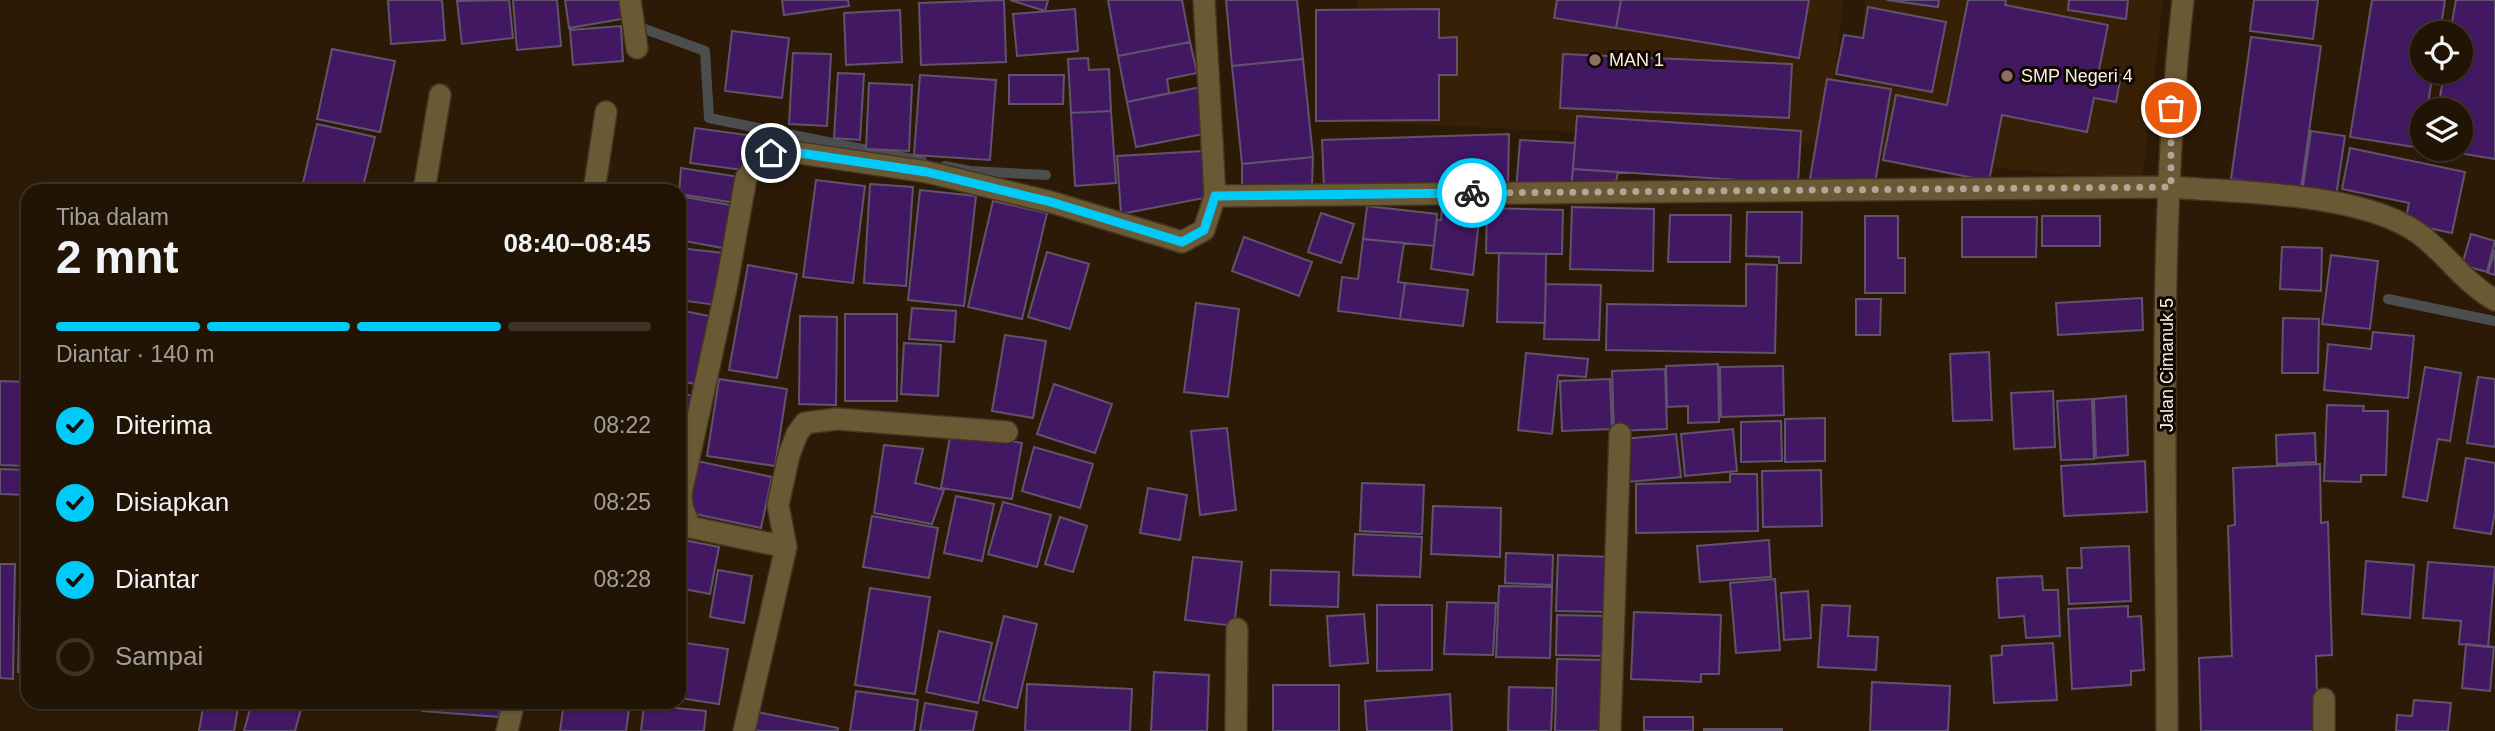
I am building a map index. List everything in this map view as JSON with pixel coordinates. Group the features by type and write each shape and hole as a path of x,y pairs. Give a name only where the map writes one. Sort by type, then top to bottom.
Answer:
{"street":[{"path":"631,0 637,48"},
{"path":"686,471 726,289 746,178 755,164 771,153 786,151 927,172 1051,202 1182,242 1204,230 1215,196 1204,0"},
{"name":"Jalan Cimanuk 5","path":"2167,731 2166,272 2171,187 2171,108 2183,0"},
{"path":"425,184 440,95"},
{"path":"595,184 606,112"},
{"path":"1215,196 2171,187 2298,197 2372,211 2418,233 2478,291 2495,300"},
{"path":"744,731 786,547 778,505 789,455 805,423 849,420 1007,432"},
{"path":"1610,731 1620,434"},
{"path":"686,517 690,527 786,547"},
{"path":"1236,731 1237,628"},
{"path":"2324,731 2325,699"},
{"path":"507,731 512,709"}],"shaded area":[{"name":"MAN 1","path":"1357,0 1843,0 1828,144 1350,121"},
{"name":"SMP Negeri 4","path":"1865,0 2163,0 2142,183 1854,152"}],"building":[{"path":"388,0 442,0 445,40 391,44"},
{"path":"509,0 513,38 462,44 457,1"},
{"path":"513,0 557,0 561,46 517,50"},
{"path":"565,0 619,0 622,19 569,28"},
{"path":"782,0 848,0 849,6 784,15"},
{"path":"1004,0 1006,62 921,65 919,3"},
{"path":"1010,0 1048,0 1045,11"},
{"path":"1108,0 1182,0 1190,42 1118,56"},
{"path":"1226,0 1297,0 1303,59 1232,66"},
{"path":"1557,0 1621,0 1616,28 1554,18"},
{"path":"1621,0 1809,0 1799,58 1616,28"},
{"path":"1887,0 1939,0 1938,7"},
{"path":"1968,0 2006,0 2005,5 2108,25 2099,70 2121,75 2116,102 2094,98 2087,132 2002,115 1989,181 1883,160 1896,95 1947,105"},
{"path":"2069,0 2128,0 2126,19 2068,10"},
{"path":"2254,0 2318,0 2313,39 2250,31"},
{"path":"2372,0 2445,0 2442,21 2410,21 2410,84 2431,84 2429,98 2410,98 2410,146 2350,137"},
{"path":"2456,0 2495,0 2495,159 2473,155 2473,98 2440,98 2442,84 2473,84 2473,21 2452,21"},
{"path":"1868,7 1946,22 1932,92 1836,74 1844,35 1863,38"},
{"path":"1075,9 1078,51 1017,56 1013,14"},
{"path":"1439,9 1439,38 1457,37 1457,75 1439,75 1439,120 1316,121 1316,10"},
{"path":"900,10 902,62 846,65 844,13"},
{"path":"621,26 623,61 573,65 570,30"},
{"path":"732,31 789,38 782,98 725,91"},
{"path":"2251,37 2321,46 2301,189 2231,179"},
{"path":"1190,42 1197,73 1167,79 1169,93 1127,102 1118,56"},
{"path":"332,49 395,61 380,132 317,119"},
{"path":"793,53 831,54 827,126 789,124"},
{"path":"1563,54 1792,64 1789,118 1560,108"},
{"path":"1088,58 1089,70 1109,69 1111,111 1071,113 1068,59"},
{"path":"1303,59 1313,157 1242,164 1232,66"},
{"path":"838,73 864,74 860,140 834,138"},
{"path":"920,75 996,80 990,160 914,155"},
{"path":"1009,75 1064,75 1063,104 1009,104"},
{"path":"1827,79 1891,89 1874,189 1810,179"},
{"path":"869,83 912,85 909,151 866,149"},
{"path":"1201,87 1209,133 1136,147 1127,102"},
{"path":"1111,111 1116,183 1075,186 1071,113"},
{"path":"1577,116 1801,131 1798,184 1573,169"},
{"path":"317,124 375,137 364,184 303,184"},
{"path":"695,128 747,135 742,170 690,163"},
{"path":"2311,131 2345,136 2336,197 2302,193"},
{"path":"1509,134 1508,187 1324,187 1322,140"},
{"path":"1520,140 1575,143 1571,189 1516,191"},
{"path":"2350,148 2465,172 2452,233 2405,223 2409,203 2342,189"},
{"path":"1203,151 1204,198 1121,214 1117,156"},
{"path":"1313,157 1312,185 1242,188 1242,164"},
{"path":"681,168 740,177 736,203 686,195 686,184 680,184"},
{"path":"1573,169 1618,172 1615,186 1571,189"},
{"path":"816,180 865,186 853,283 803,277"},
{"path":"870,184 913,187 906,286 864,283"},
{"path":"920,190 976,196 964,306 908,300"},
{"path":"686,197 736,206 728,249 686,241"},
{"path":"993,201 1047,213 1022,319 968,307"},
{"path":"1367,206 1437,214 1434,246 1363,239"},
{"path":"1442,207 1467,210 1465,220 1479,221 1473,275 1431,269 1437,219 1441,220"},
{"path":"1572,207 1654,209 1653,271 1570,269"},
{"path":"1487,208 1563,210 1562,254 1486,253"},
{"path":"1747,212 1802,212 1801,263 1779,263 1779,257 1746,256"},
{"path":"1321,213 1354,224 1341,263 1308,252"},
{"path":"1670,215 1731,215 1730,262 1668,262"},
{"path":"1865,216 1898,216 1898,258 1905,258 1905,293 1865,293"},
{"path":"2042,216 2100,216 2100,246 2042,246"},
{"path":"1962,217 2037,217 2036,257 1962,257"},
{"path":"2471,234 2495,241 2487,272 2462,265"},
{"path":"1244,237 1312,262 1299,296 1232,271"},
{"path":"1363,239 1404,243 1398,282 1405,283 1400,319 1338,311 1342,277 1358,279"},
{"path":"2282,247 2322,248 2321,291 2280,289"},
{"path":"686,249 723,253 716,305 686,301"},
{"path":"2495,250 2495,275 2488,273"},
{"path":"1047,252 1089,264 1070,329 1028,317"},
{"path":"1499,253 1546,254 1545,323 1497,322"},
{"path":"2331,255 2378,261 2370,329 2322,324"},
{"path":"1746,264 1777,265 1775,353 1606,350 1607,304 1746,306"},
{"path":"748,265 797,274 777,378 729,370"},
{"path":"1405,283 1468,290 1463,326 1400,319"},
{"path":"1546,284 1601,285 1599,340 1544,339"},
{"path":"2142,298 2143,330 2058,335 2056,303"},
{"path":"1856,299 1881,299 1880,335 1856,335"},
{"path":"1196,303 1239,309 1228,397 1184,392"},
{"path":"912,308 956,311 954,342 909,339"},
{"path":"686,311 714,317 700,385 686,382"},
{"path":"845,314 897,314 897,401 845,401"},
{"path":"800,316 837,317 836,405 799,404"},
{"path":"2283,318 2319,319 2318,373 2282,373"},
{"path":"2373,332 2414,336 2408,398 2324,390 2328,344 2371,349"},
{"path":"1005,335 1046,341 1033,418 992,411"},
{"path":"904,343 941,345 938,396 901,394"},
{"path":"1989,352 1992,420 1953,421 1950,354"},
{"path":"1526,353 1588,359 1586,377 1558,375 1552,434 1518,430"},
{"path":"1718,364 1719,422 1688,423 1688,406 1667,407 1666,366"},
{"path":"1783,366 1784,415 1721,417 1720,367"},
{"path":"2425,367 2461,373 2450,441 2438,439 2427,501 2403,497"},
{"path":"1665,369 1667,429 1614,431 1612,371"},
{"path":"2478,377 2495,379 2495,447 2467,443"},
{"path":"719,379 787,389 775,466 707,456"},
{"path":"1610,379 1612,429 1562,431 1560,381"},
{"path":"0,381 21,382 21,466 0,465"},
{"path":"1054,384 1112,404 1095,453 1037,434"},
{"path":"2053,391 2055,447 2014,449 2011,393"},
{"path":"686,394 698,397 686,450"},
{"path":"2126,396 2128,455 2096,458 2094,399"},
{"path":"2092,399 2094,459 2061,460 2057,401"},
{"path":"2327,405 2364,406 2363,411 2388,411 2386,475 2361,475 2361,482 2324,481"},
{"path":"1825,418 1825,461 1785,462 1785,419"},
{"path":"1781,421 1782,461 1741,462 1741,422"},
{"path":"1227,428 1236,510 1200,515 1191,431"},
{"path":"1733,429 1737,471 1685,476 1681,434"},
{"path":"951,431 1022,443 1012,499 941,488"},
{"path":"2315,433 2316,462 2277,464 2276,435"},
{"path":"1676,434 1681,477 1628,482 1623,439"},
{"path":"884,445 923,449 915,483 944,490 932,524 874,513"},
{"path":"1034,447 1093,464 1080,508 1022,491"},
{"path":"2466,458 2495,463 2495,512 2491,534 2454,528"},
{"path":"697,461 772,477 761,528 686,512"},
{"path":"2145,461 2147,512 2064,516 2061,466"},
{"path":"2320,464 2321,523 2328,522 2332,655 2316,656 2318,731 2201,731 2199,658 2232,656 2228,526 2235,525 2233,468"},
{"path":"0,469 21,470 21,495 0,494"},
{"path":"1821,470 1822,526 1763,527 1762,471"},
{"path":"1730,474 1757,474 1758,531 1636,533 1636,484 1730,482"},
{"path":"1362,483 1424,485 1422,534 1360,531"},
{"path":"1148,488 1187,495 1180,540 1140,533"},
{"path":"956,496 994,504 982,561 944,553"},
{"path":"1003,502 1051,515 1037,567 988,554"},
{"path":"1433,506 1501,508 1500,557 1431,554"},
{"path":"872,516 938,528 929,578 863,567"},
{"path":"1060,517 1087,526 1073,572 1045,564"},
{"path":"1355,534 1422,537 1420,577 1353,575"},
{"path":"686,540 719,547 710,594 686,589"},
{"path":"1769,540 1771,577 1700,582 1697,546"},
{"path":"2129,546 2131,601 2069,604 2067,568 2082,568 2081,548"},
{"path":"1506,553 1553,555 1552,585 1505,583"},
{"path":"21,555 21,672 18,672"},
{"path":"1558,555 1610,557 1608,612 1556,611"},
{"path":"1193,557 1242,562 1234,626 1185,620"},
{"path":"2366,561 2414,565 2410,618 2362,614"},
{"path":"2428,562 2495,567 2488,647 2459,644 2461,621 2423,618"},
{"path":"0,564 15,564 13,679 0,678"},
{"path":"718,570 752,576 744,623 710,617"},
{"path":"1271,570 1339,572 1338,607 1270,605"},
{"path":"2042,576 2043,590 2058,590 2060,636 2026,638 2024,616 1999,618 1997,578"},
{"path":"1775,579 1780,650 1736,653 1730,583"},
{"path":"1499,586 1552,587 1550,658 1496,657"},
{"path":"870,588 930,597 915,694 855,685"},
{"path":"1808,591 1811,638 1784,640 1781,593"},
{"path":"1447,602 1496,603 1493,655 1444,654"},
{"path":"1377,605 1432,605 1432,670 1377,671"},
{"path":"1822,605 1850,606 1848,636 1878,637 1876,670 1818,667"},
{"path":"2128,606 2128,617 2141,616 2144,670 2131,671 2131,685 2072,689 2068,609"},
{"path":"1634,612 1721,615 1719,674 1701,674 1701,682 1631,679"},
{"path":"1364,614 1368,663 1330,666 1327,616"},
{"path":"1557,615 1608,616 1606,656 1556,655"},
{"path":"1004,616 1037,624 1017,708 983,700"},
{"path":"939,631 992,643 978,703 926,692"},
{"path":"686,643 728,649 719,704 686,699"},
{"path":"2053,643 2057,700 1994,703 1991,656 2002,655 2002,646"},
{"path":"2466,644 2494,647 2490,691 2462,688"},
{"path":"1557,659 1603,660 1602,731 1555,731"},
{"path":"1154,672 1209,675 1207,731 1151,731"},
{"path":"1872,682 1950,686 1948,731 1870,731"},
{"path":"1027,684 1132,689 1130,731 1025,731"},
{"path":"1273,685 1339,685 1339,731 1273,731"},
{"path":"1509,687 1553,688 1551,731 1508,731"},
{"path":"856,691 918,700 914,731 850,731"},
{"path":"1450,694 1452,731 1367,731 1365,701"},
{"path":"2414,700 2451,703 2448,731 2396,731 2397,715 2412,716"},
{"path":"925,703 977,712 973,731 920,731"},
{"path":"203,709 238,709 234,731 199,731"},
{"path":"250,709 301,709 295,731 244,731"},
{"path":"422,709 500,709 499,717"},
{"path":"563,709 629,709 626,731 560,731"},
{"path":"644,709 706,711 704,731 641,731"},
{"path":"757,712 838,728 838,731 754,731"},
{"path":"1644,717 1693,717 1693,731 1644,731"},
{"path":"1782,729 1782,731 1704,731"}],"waterway":[{"path":"642,28 705,51 709,118 922,161"},
{"path":"945,166 970,171 1046,175"},
{"path":"2388,299 2495,321"}],"way so far":[{"path":"1472,193 2171,187 2171,108"}],"place":[{"name":"MAN 1","path":"1595,60"},
{"name":"SMP Negeri 4","path":"2007,76"}],"route":[{"path":"771,153 786,151 927,172 1051,202 1182,242 1204,230 1215,196 1472,193"}]}
